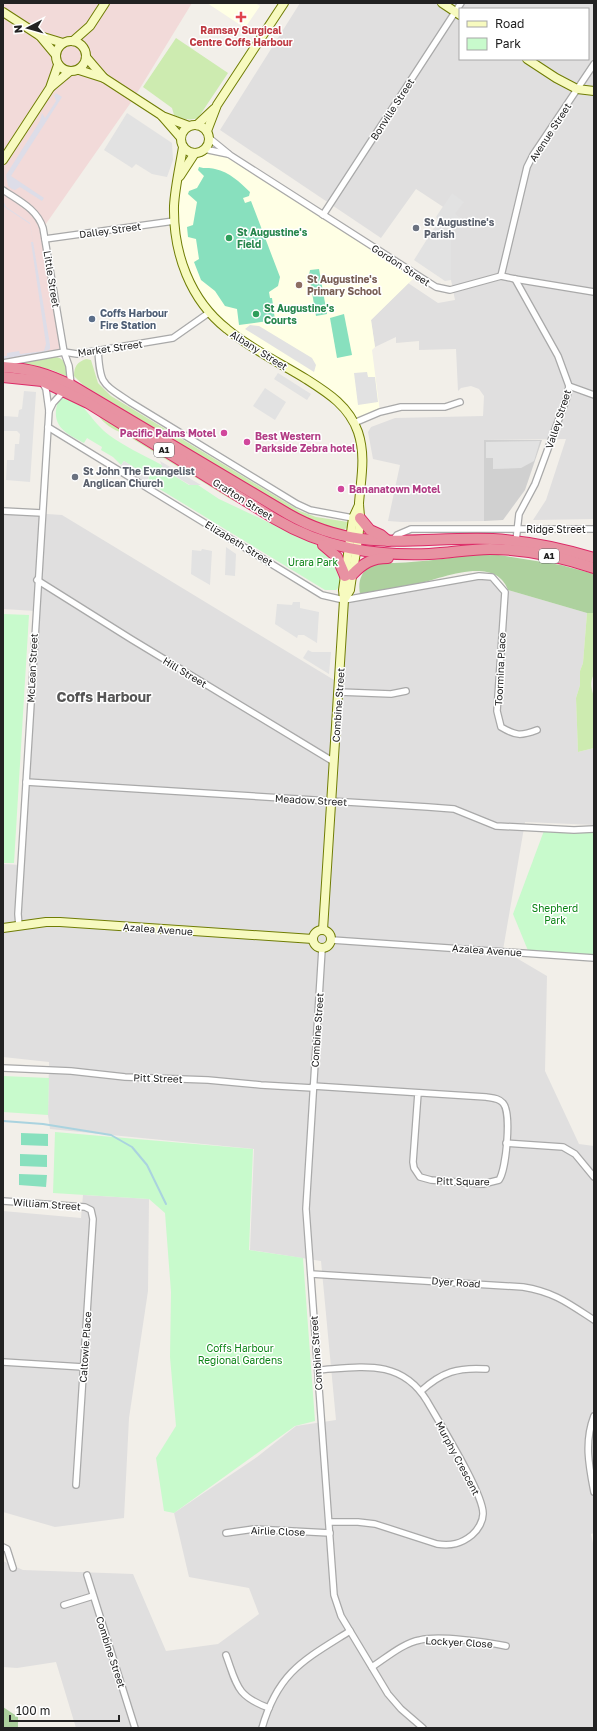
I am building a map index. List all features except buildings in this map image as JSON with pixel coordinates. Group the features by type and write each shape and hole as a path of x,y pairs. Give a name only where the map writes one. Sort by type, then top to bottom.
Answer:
{"highway":[{"name":"Grafton Street","path":"3,367 27,369 46,373 88,403 275,519 293,530 319,541 429,554 467,550 503,550 542,554 594,568"},
{"name":"Grafton Street","path":"3,377 42,381 67,388 302,522 353,544 389,538 516,541"},
{"path":"356,518 370,530 389,538"},
{"path":"319,541 337,557 348,576 370,560 380,558 424,558 429,554"},
{"name":"A1","path":"516,541 548,546 594,558"}],"street":[{"path":"105,3 90,26 83,48 86,58 104,78 161,115 193,125 207,134"},
{"path":"217,105 193,125 183,131 181,138 183,147 190,152 195,153 204,149 208,142 207,134 217,105 284,3"},
{"path":"442,3 458,13"},
{"path":"3,12 40,36 63,43 73,41 90,26"},
{"name":"Bonville Street","path":"323,214 458,13"},
{"path":"40,36 55,54 60,68 69,72"},
{"path":"73,41 83,48"},
{"path":"55,54 63,43"},
{"path":"79,70 86,58"},
{"path":"529,60 556,78 577,89 594,91"},
{"name":"Avenue Street","path":"501,276 527,167 533,155 594,64"},
{"path":"3,160 50,88 58,65"},
{"path":"50,88 69,72 79,70 104,78"},
{"path":"161,115 181,138"},
{"name":"Gordon Street","path":"207,134 230,155 429,283 441,289 453,290 501,276 594,292"},
{"name":"Albany Street","path":"183,147 174,204 174,221 179,254 192,288 210,312 236,336 333,396 344,407 358,432 363,453 363,468 353,544"},
{"name":"Gordon Street","path":"204,149 230,155"},
{"name":"Albany Street","path":"178,179 195,153"},
{"name":"Little Street","path":"3,190 33,211 40,218 64,352 69,366 67,388"},
{"name":"Dalley Street","path":"45,240 174,221"},
{"name":"Valley Street","path":"515,279 558,356 569,386 567,397 535,484 519,514 516,541"},
{"name":"Market Street","path":"3,363 64,352 77,354 173,338 210,312"},
{"path":"98,350 100,378 109,388 130,402 297,504 310,510 356,518"},
{"name":"McLean Street","path":"19,926 18,914 49,411 46,389 42,381"},
{"path":"569,386 594,395"},
{"path":"49,411 53,402 67,388"},
{"path":"354,423 380,412 401,407 445,407 460,402"},
{"name":"Elizabeth Street","path":"48,427 322,595 344,600 478,576 492,577"},
{"path":"3,511 42,513"},
{"name":"Grafton Street","path":"389,538 411,529 517,529"},
{"name":"Ridge Street","path":"517,529 594,529"},
{"name":"Combine Street","path":"323,930 344,600 350,590 348,576 353,544"},
{"name":"Toormina Place","path":"492,577 505,592 498,711 501,727 513,734 528,734 537,730"},
{"name":"Hill Street","path":"38,580 334,762"},
{"path":"339,692 391,694 406,691"},
{"name":"Meadow Street","path":"26,782 454,809 496,826 574,830 594,829"},
{"name":"Azalea Avenue","path":"3,928 46,922 60,922 313,939"},
{"path":"323,930 329,932 332,940 328,947 322,948 316,946 313,939 317,932 323,930"},
{"name":"Azalea Avenue","path":"332,940 594,958"},
{"name":"Combine Street","path":"322,948 306,1193 310,1274 336,1603 350,1631 395,1702 423,1728"},
{"name":"Pitt Street","path":"3,1068 71,1071 125,1077 208,1080 260,1085 313,1087"},
{"name":"Pitt Square","path":"313,1087 418,1093 486,1097 498,1100 503,1103 507,1114 503,1171 499,1180 483,1184 430,1180 420,1177 414,1168 413,1162 418,1093"},
{"path":"506,1143 563,1147 575,1154 594,1177"},
{"name":"William Street","path":"3,1201 85,1207 91,1210"},
{"name":"Caltowie Place","path":"76,1485 93,1219 91,1210"},
{"name":"Dyer Road","path":"310,1274 478,1283 529,1288 540,1290 556,1296 594,1320"},
{"path":"3,1362 83,1367"},
{"name":"Murphy Crescent","path":"318,1370 363,1367 386,1369 405,1376 421,1391 479,1495 483,1514 475,1532 459,1543 447,1545 437,1544 375,1524 358,1522 329,1522"},
{"path":"421,1391 433,1380 452,1371 472,1368 486,1369"},
{"path":"594,1416 588,1437 587,1451 594,1492"},
{"name":"Airlie Close","path":"226,1533 254,1529 330,1533"},
{"path":"3,1547 7,1549 13,1568"},
{"name":"Combine Street","path":"87,1575 135,1728"},
{"path":"64,1605 93,1596"},
{"path":"262,1728 269,1708 280,1686 298,1666 310,1656 350,1631"},
{"name":"Lockyer Close","path":"372,1667 408,1645 420,1640 471,1641 506,1646"},
{"path":"226,1655 236,1684 243,1695 253,1702 269,1708"}],"shaded area":[{"path":"3,3 192,3 134,98 43,228 64,352 3,363"},
{"name":"Ramsay Surgical Centre Coffs Harbour","path":"207,3 255,3 260,6 245,28"},
{"path":"300,3 594,3 594,519 533,520 546,500 566,439 484,440 484,521 388,521 400,465 373,459 368,432 371,427 395,418 483,416 484,396 479,389 471,386 461,388 458,391 456,349 419,350 419,341 396,343 396,337 375,347 371,320 408,283 438,303 455,300 451,280 451,231 460,218 416,189 381,238 220,130"},
{"path":"56,93 62,97 11,176 44,198 42,201 20,187 15,190 12,189 8,186 6,175 40,121 42,113 45,118 56,101 54,95"},
{"path":"127,113 172,143 173,160 167,177 152,174 136,164 132,168 104,150"},
{"name":"St Augustine's Primary School","path":"204,149 230,155 417,275 371,320 375,347 372,350 380,412 354,423 348,412 210,312 179,254 176,191 188,164"},
{"path":"452,193 464,202 455,214 460,218 451,231 451,280 445,281 414,260 439,220 436,217"},
{"path":"3,200 6,207 30,223 50,349 45,352 3,359 3,356 7,356 7,353 19,351 20,354 44,351 46,344 31,242 33,242 30,224 3,206"},
{"path":"250,325 259,326 312,358 316,365 314,372 245,329"},
{"path":"367,372 368,377 375,377 378,402 358,405 354,373"},
{"path":"278,373 311,394 307,400 274,379"},
{"path":"265,388 286,402 275,420 253,406"},
{"path":"24,391 36,392 30,482 6,480 7,460 14,460 15,444 19,444 20,434 17,431 3,431 3,416 18,417 19,410 22,409"},
{"path":"484,440 542,440 525,490 503,520 484,521"},
{"path":"540,441 534,461 521,468 493,469 493,458 486,458 486,442"},
{"path":"124,461 149,477 144,486 118,470"},
{"path":"160,461 201,485 190,485 163,469"},
{"path":"3,511 62,515 339,683 344,600 479,576 492,577 505,592 508,590 587,613 583,663 580,671 580,685 576,698 578,752 594,748 594,825 525,822 503,950 547,976 545,1071 579,1144 594,1146 594,1533 591,1534 594,1548 594,1728 76,1728 56,1662 17,1668 3,1667 3,1561 23,1570 133,1574 166,1651 218,1644 259,1614 249,1588 189,1577 174,1513 257,1457 296,1426 336,1420 321,1261 250,1250 254,1149 50,1129 48,1115 49,1062 3,1057 3,864 21,865 35,611 3,609"},
{"path":"226,547 236,554 235,576 225,575"},
{"path":"202,549 212,551 210,585 191,574 192,550 201,551"},
{"path":"293,602 300,602 300,608 319,612 317,643 304,635 298,635 297,638 275,624 277,604 292,605"},
{"path":"308,650 312,652 331,652 329,674 303,658"},
{"path":"83,1195 149,1199 148,1291 129,1418 124,1518 55,1527 3,1512 3,1211 81,1218"}],"green space":[{"path":"176,38 228,73 198,118 195,119 180,118 174,115 172,108 143,87"},
{"name":"St Augustine's Field","path":"199,167 213,168 225,172 250,192 249,196 243,198 245,203 251,201 280,277 278,286 269,292 270,298 272,298 275,320 239,325 237,309 225,306 215,291 201,280 194,262 199,259 196,239 188,237 187,227 193,225 197,202 188,194 189,191 197,188 204,176 198,170"},
{"path":"319,269 327,314 316,316 309,275 310,270"},
{"path":"344,314 352,355 337,358 330,318"},
{"path":"55,357 63,361 68,377 52,370 25,364 26,362"},
{"path":"86,359 91,360 98,383 111,396 300,511 316,517 348,522 348,526 341,530 335,529 294,513 83,385 74,376 74,373 75,367 78,363"},
{"name":"Urara Park","path":"64,398 76,402 85,409 97,424 113,438 162,465 163,469 189,485 198,485 219,499 323,548 335,560 339,568 341,585 336,590 325,590 148,482 149,477 124,461 121,465 113,457 101,450 102,447 87,438 84,443 68,434 60,427 56,417 57,404"},
{"path":"98,415 248,507 232,500 123,433 112,428"},
{"path":"486,553 561,565 594,574 594,613 587,613 508,590 501,579 491,573 479,571 452,574 387,591 360,594 359,586 362,575 372,565"},
{"path":"587,613 594,613 594,674 591,683 595,708 594,748 578,752 576,698 580,685 580,671 583,663"},
{"path":"3,614 29,615 14,863 3,863"},
{"name":"Shepherd Park","path":"545,828 594,829 594,958 529,953 513,914"},
{"path":"3,1076 49,1078 48,1115 3,1112"},
{"name":"Coffs Harbour Regional Gardens","path":"55,1132 253,1149 249,1250 303,1258 315,1421 295,1426 174,1513 164,1511 156,1458 176,1426 170,1357 171,1292 165,1213 149,1199 53,1193"},
{"path":"21,1133 48,1134 48,1146 21,1145"},
{"path":"20,1154 47,1155 47,1167 20,1166"},
{"path":"19,1174 47,1175 46,1187 19,1185"},
{"path":"3,1707 18,1717 18,1728 3,1728"}],"waterway":[{"path":"3,1121 43,1124 111,1135 132,1147 147,1165 166,1204"}],"place":[{"name":"Ramsay Surgical Centre Coffs Harbour","path":"241,17"},
{"name":"St Augustine's Parish","path":"416,228"},
{"name":"St Augustine's Field","path":"229,238"},
{"name":"St Augustine's Primary School","path":"299,285"},
{"name":"St Augustine's Courts","path":"256,314"},
{"name":"Coffs Harbour Fire Station","path":"92,319"},
{"name":"Pacific Palms Motel","path":"224,433"},
{"name":"Best Western Parkside Zebra hotel","path":"247,442"},
{"name":"St John The Evangelist Anglican Church","path":"75,477"},
{"name":"Bananatown Motel","path":"341,489"}],"district":[{"name":"Coffs Harbour","path":"104,697"}]}
